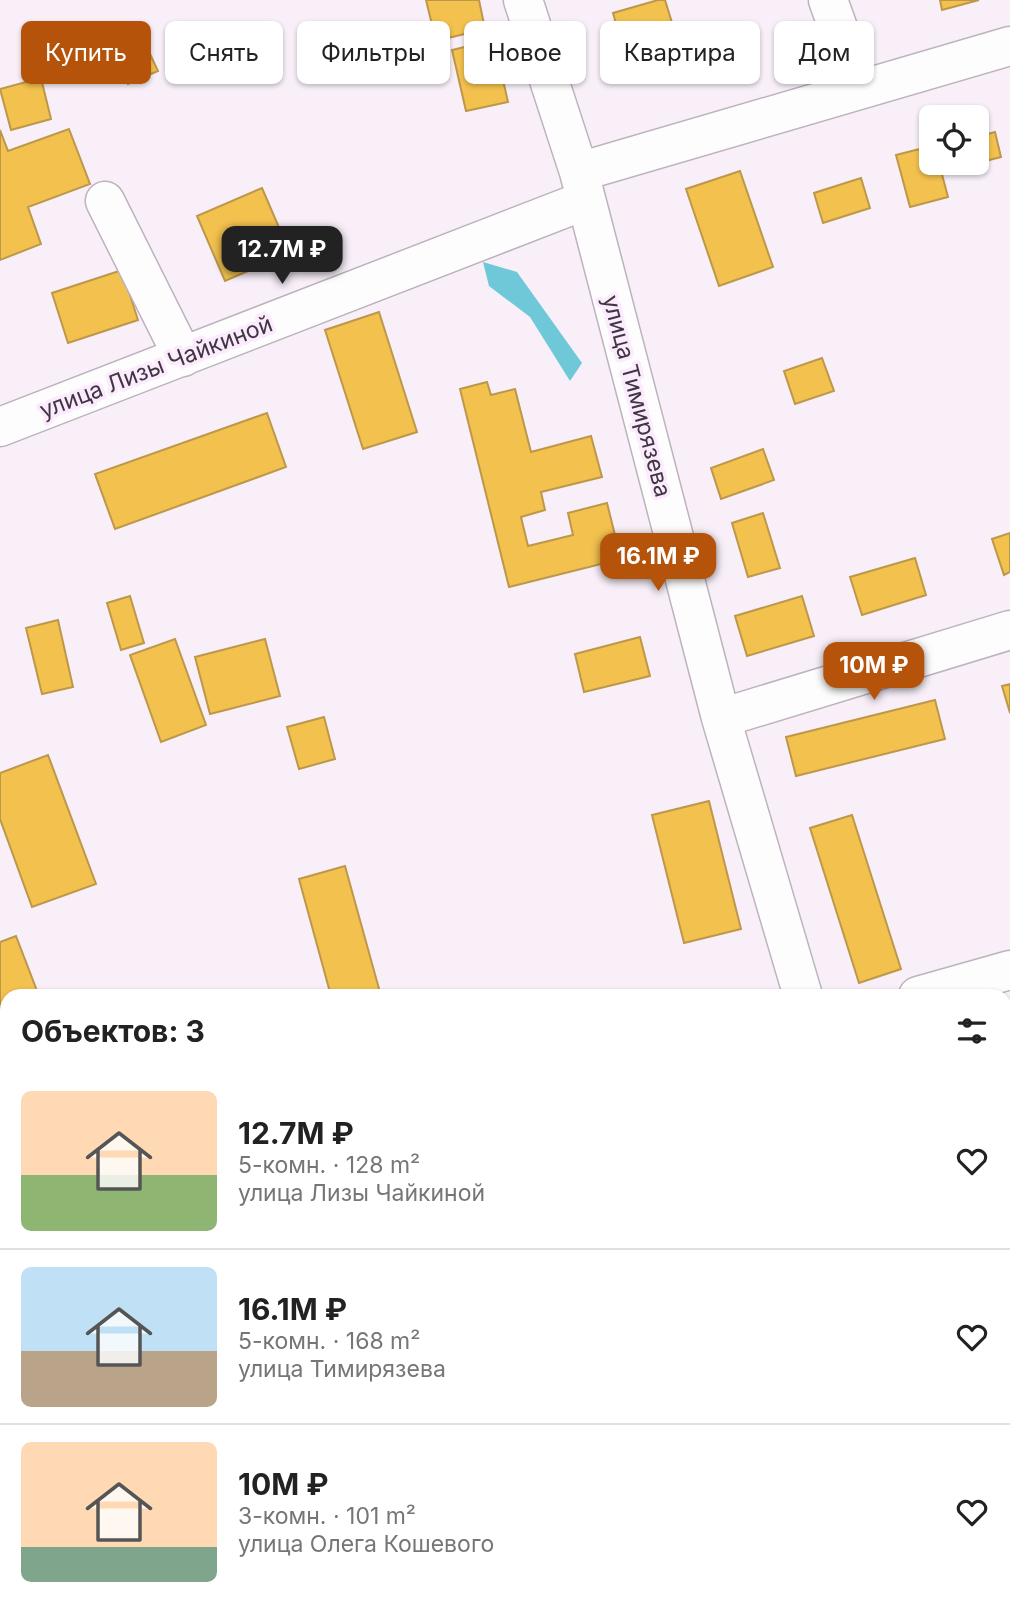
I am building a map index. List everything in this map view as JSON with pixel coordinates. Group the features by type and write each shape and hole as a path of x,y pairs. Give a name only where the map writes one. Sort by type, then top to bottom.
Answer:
{"street":[{"name":"улица Тимирязева","path":"523,0 582,186 721,718 801,989"},
{"path":"828,0 860,89"},
{"name":"улица Лизы Чайкиной","path":"0,428 183,357 582,186 860,89 1010,46"},
{"path":"106,201 183,357"},
{"path":"721,718 1010,629"},
{"path":"944,989 1010,971"}],"water":[{"path":"483,262 517,272 582,363 570,381 530,317 489,286"}],"building: Жильё":[{"path":"426,0 479,0 483,21 464,21 464,34 450,38 450,21 431,21"},
{"path":"665,0 672,21 615,21 613,13"},
{"path":"940,0 979,0 942,10"},
{"path":"464,47 464,84 504,84 508,102 466,111 452,50"},
{"path":"151,56 158,71 151,74"},
{"path":"21,83 42,84 51,119 11,130 0,89"},
{"path":"69,129 90,184 28,207 41,244 0,260 0,130 8,151"},
{"path":"995,132 1001,157 989,160 989,134"},
{"path":"919,149 919,175 942,175 948,197 910,207 896,155"},
{"path":"740,171 773,267 719,286 686,189"},
{"path":"861,178 870,208 823,223 814,193"},
{"path":"262,188 290,253 225,281 197,216"},
{"path":"122,270 138,320 68,343 52,293"},
{"path":"379,312 417,432 363,449 325,330"},
{"path":"822,358 834,391 795,404 784,371"},
{"path":"487,382 491,395 515,389 531,452 591,436 602,477 541,492 545,510 521,517 528,546 573,535 568,513 607,503 621,559 509,587 460,389"},
{"path":"267,413 286,467 115,529 95,474"},
{"path":"763,449 774,480 721,499 711,468"},
{"path":"763,513 780,568 748,577 732,523"},
{"path":"1010,533 1010,572 1004,575 992,539"},
{"path":"915,558 926,595 862,615 850,577"},
{"path":"130,596 144,643 121,650 107,603"},
{"path":"802,596 814,636 747,656 735,616"},
{"path":"58,620 73,687 42,694 26,628"},
{"path":"640,637 650,676 584,692 575,654"},
{"path":"175,639 206,725 161,742 130,655"},
{"path":"265,639 280,696 210,714 195,657"},
{"path":"1010,684 1010,713 1002,686"},
{"path":"935,700 945,739 796,776 786,737"},
{"path":"324,717 335,759 299,769 287,727"},
{"path":"48,755 96,884 32,907 0,819 0,773"},
{"path":"709,801 741,929 684,943 652,815"},
{"path":"852,815 901,969 859,983 810,828"},
{"path":"345,866 379,989 329,989 299,879"},
{"path":"16,936 36,989 0,989 0,942"}]}
